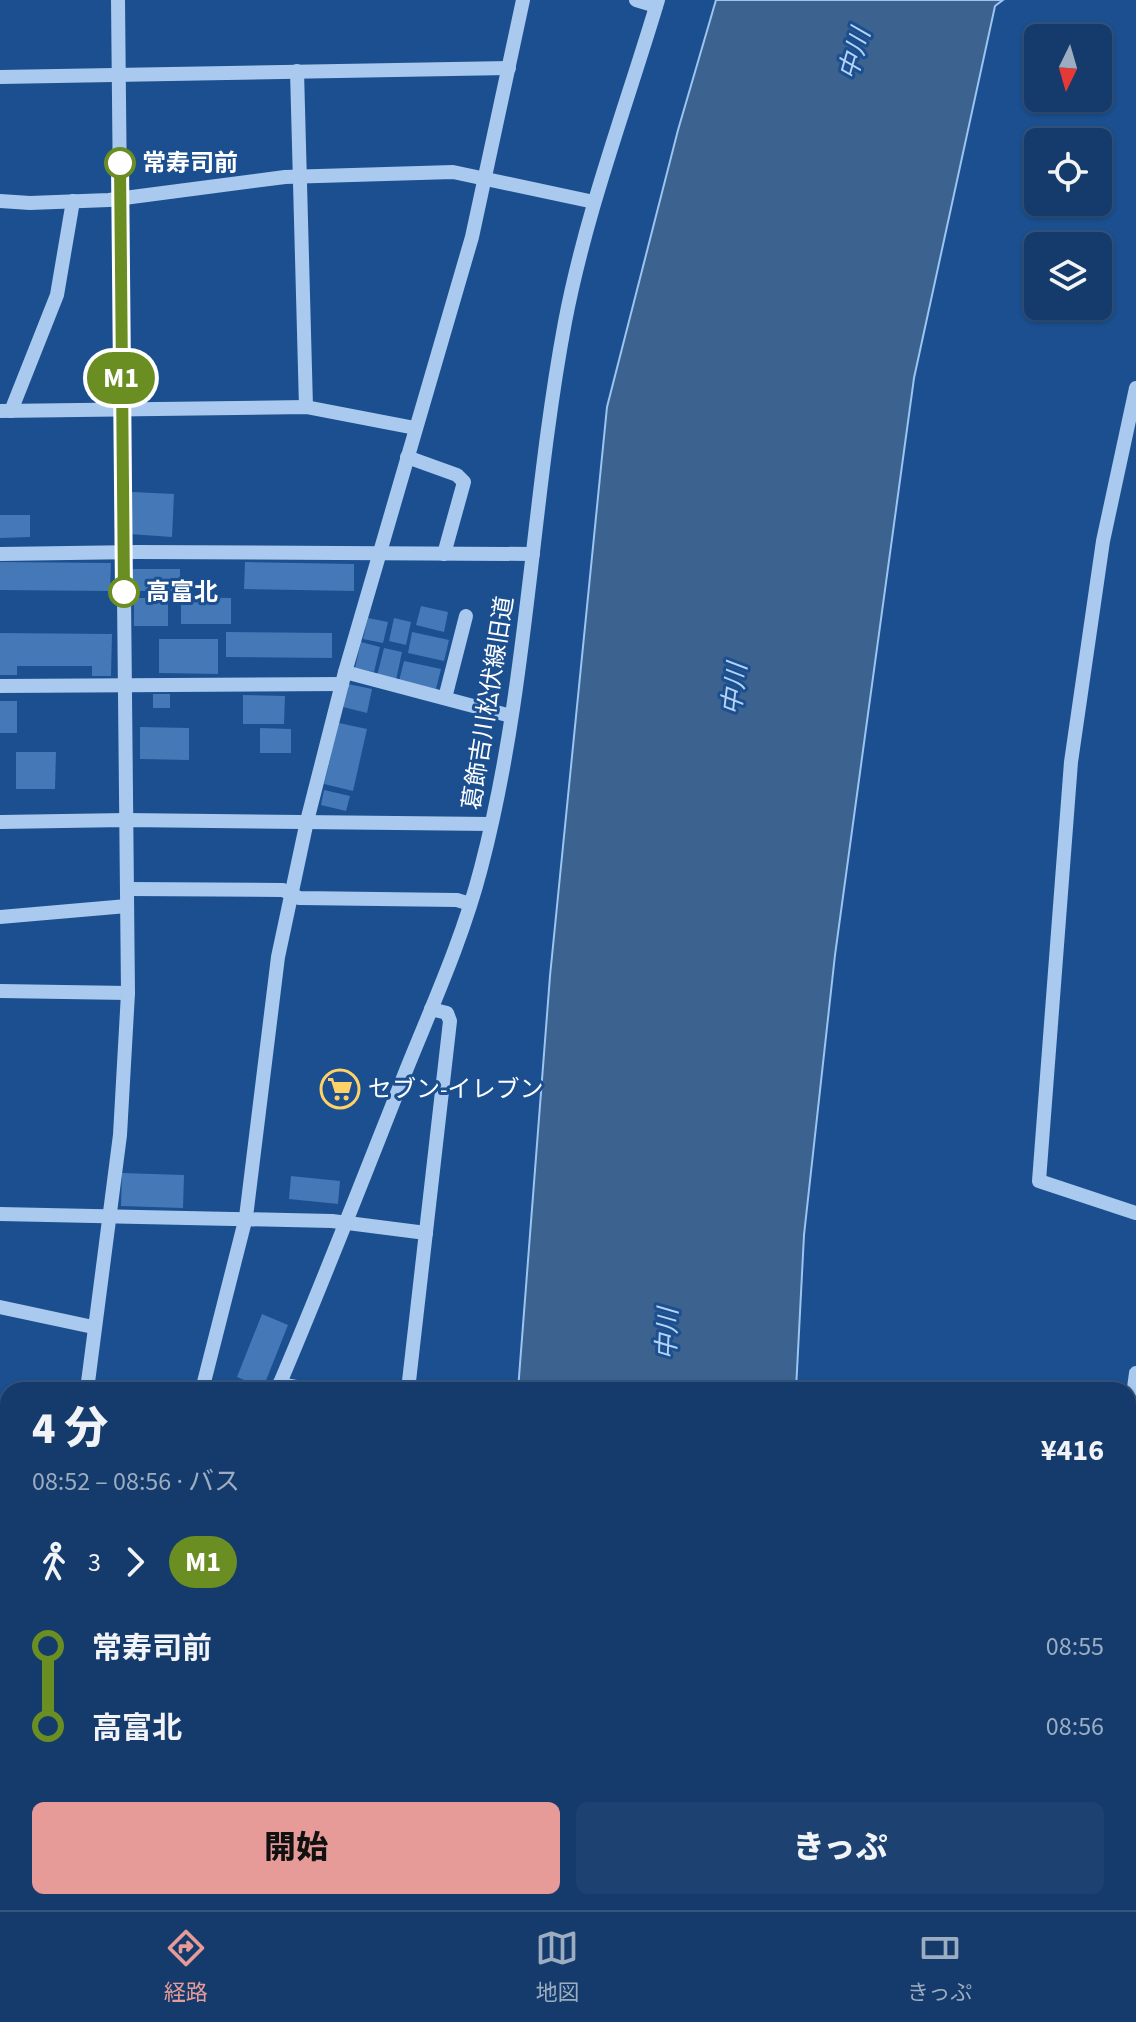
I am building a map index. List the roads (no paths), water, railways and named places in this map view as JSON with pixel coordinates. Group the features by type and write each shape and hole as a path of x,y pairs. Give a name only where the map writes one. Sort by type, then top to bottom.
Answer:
{"street":[{"path":"88,1382 120,1135 128,993 118,0"},
{"path":"204,1382 246,1217 278,957 307,821 344,678 472,237 523,0"},
{"path":"636,0 657,3"},
{"name":"葛飾吉川松伏線旧道","path":"280,1382 431,1009 470,904 501,785 545,454 576,268 657,3"},
{"path":"0,77 509,68"},
{"path":"297,71 306,407"},
{"path":"0,201 30,203 120,199 300,176 453,172 594,202"},
{"path":"73,201 57,295 6,411 306,407 415,428"},
{"path":"1135,397 1103,541 1071,762 1039,1181 1136,1213"},
{"path":"407,457 457,475 464,482 444,554"},
{"path":"0,554 533,554"},
{"path":"445,698 466,616"},
{"path":"0,686 125,686 344,678 445,698 511,716"},
{"path":"0,822 126,820 491,824"},
{"path":"127,889 283,890 299,898 457,900 470,904"},
{"path":"0,917 127,906"},
{"path":"0,991 128,993"},
{"path":"409,1382 450,1021 447,1013 431,1009"},
{"path":"0,1214 346,1221 426,1233"},
{"path":"0,1307 93,1327"}],"water":[{"name":"中川","path":"716,0 1003,0 995,6 914,378 835,955 804,1235 796,1382 519,1382 550,976 607,407 678,130"}],"place":[{"name":"常寿司前","path":"120,163"},
{"name":"高富北","path":"124,592"},
{"name":"セブン-イレブン","path":"340,1089"}]}
